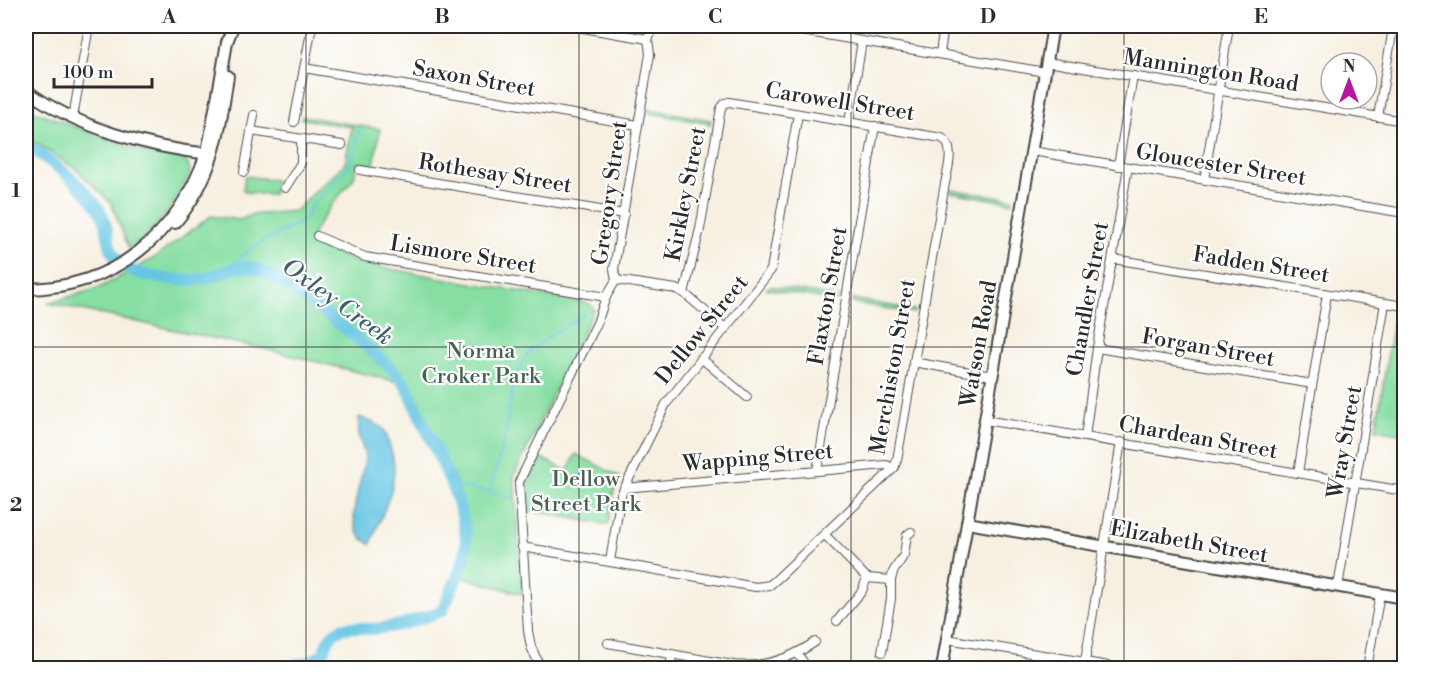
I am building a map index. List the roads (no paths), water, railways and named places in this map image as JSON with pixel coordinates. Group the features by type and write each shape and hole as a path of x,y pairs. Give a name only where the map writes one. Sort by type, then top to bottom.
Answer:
{"street":[{"path":"73,117 89,26"},
{"path":"26,289 77,283 101,275 153,245 184,213 199,190 210,154 228,78 233,26"},
{"path":"294,122 312,26"},
{"path":"571,26 648,39"},
{"name":"Gregory Street","path":"541,669 531,647 528,632 519,482 616,280 614,268 650,54 648,39 655,26"},
{"name":"Mannington Road","path":"773,26 940,53 1133,76 1404,121"},
{"path":"831,36 833,26"},
{"path":"940,53 944,26"},
{"name":"Watson Road","path":"942,669 1053,26"},
{"path":"1204,180 1229,26"},
{"path":"1378,26 1404,30"},
{"path":"1378,117 1393,28"},
{"path":"849,122 862,41"},
{"name":"Saxon Street","path":"304,68 638,126"},
{"path":"1118,166 1133,76"},
{"path":"26,90 45,104 125,138 210,154"},
{"name":"Carowell Street","path":"725,103 875,126 948,141"},
{"name":"Kirkley Street","path":"684,293 700,229 721,108 725,103"},
{"name":"Dellow Street","path":"610,561 621,495 666,404 771,270 798,114"},
{"path":"244,172 254,115"},
{"name":"Flaxton Street","path":"817,471 875,126"},
{"path":"251,131 342,145"},
{"path":"285,188 301,163 301,139"},
{"name":"Merchiston Street","path":"522,547 756,587 770,585 825,534 894,468 897,460 949,159 948,141"},
{"path":"187,151 197,166 196,176"},
{"name":"Gloucester Street","path":"1032,151 1404,213"},
{"path":"133,256 162,229 177,209 210,154"},
{"name":"Chandler Street","path":"1085,436 1097,348 1128,167"},
{"name":"Rothesay Street","path":"360,170 624,214"},
{"name":"Lismore Street","path":"317,236 365,257 606,297"},
{"name":"Fadden Street","path":"1113,259 1404,306"},
{"path":"616,280 676,289 684,293 725,328"},
{"path":"1298,473 1327,294"},
{"name":"Wray Street","path":"1338,587 1385,303"},
{"name":"Forgan Street","path":"1097,348 1312,384"},
{"path":"702,358 747,397"},
{"path":"913,362 993,376"},
{"name":"Chardean Street","path":"985,420 1404,490"},
{"path":"1084,666 1121,442"},
{"name":"Wapping Street","path":"624,489 886,465 894,468"},
{"name":"Elizabeth Street","path":"967,524 1404,598"},
{"path":"882,652 891,599 891,580 893,572 904,555 907,535 911,532"},
{"path":"825,534 867,578 891,580"},
{"path":"837,621 862,591 867,578"},
{"path":"1367,669 1380,594"},
{"path":"947,639 1084,666 1121,669"},
{"path":"608,644 733,665 762,667 798,654 815,642"},
{"path":"670,669 672,654"},
{"path":"798,654 807,669"}],"water":[{"path":"359,417 384,430 393,460 394,473 389,497 371,544 361,537 354,517 365,458 359,436"}],"waterway":[{"path":"224,270 260,243 296,225 306,217 310,207 350,165 359,130"},
{"name":"Oxley Creek","path":"26,145 68,176 86,193 104,218 114,254 126,267 155,277 179,280 201,279 248,267 268,274 309,301 356,338 394,371 409,392 449,478 464,525 466,539 464,558 442,611 388,627 341,629 330,638 323,654 310,662 282,668"},
{"path":"489,492 504,441 515,382 523,362 540,343 584,314"},
{"path":"451,487 482,490 512,498"},
{"path":"323,654 323,668"}],"park label":[{"name":"Norma Croker Park","path":"481,364"},
{"name":"Dellow Street Park","path":"586,492"}]}
